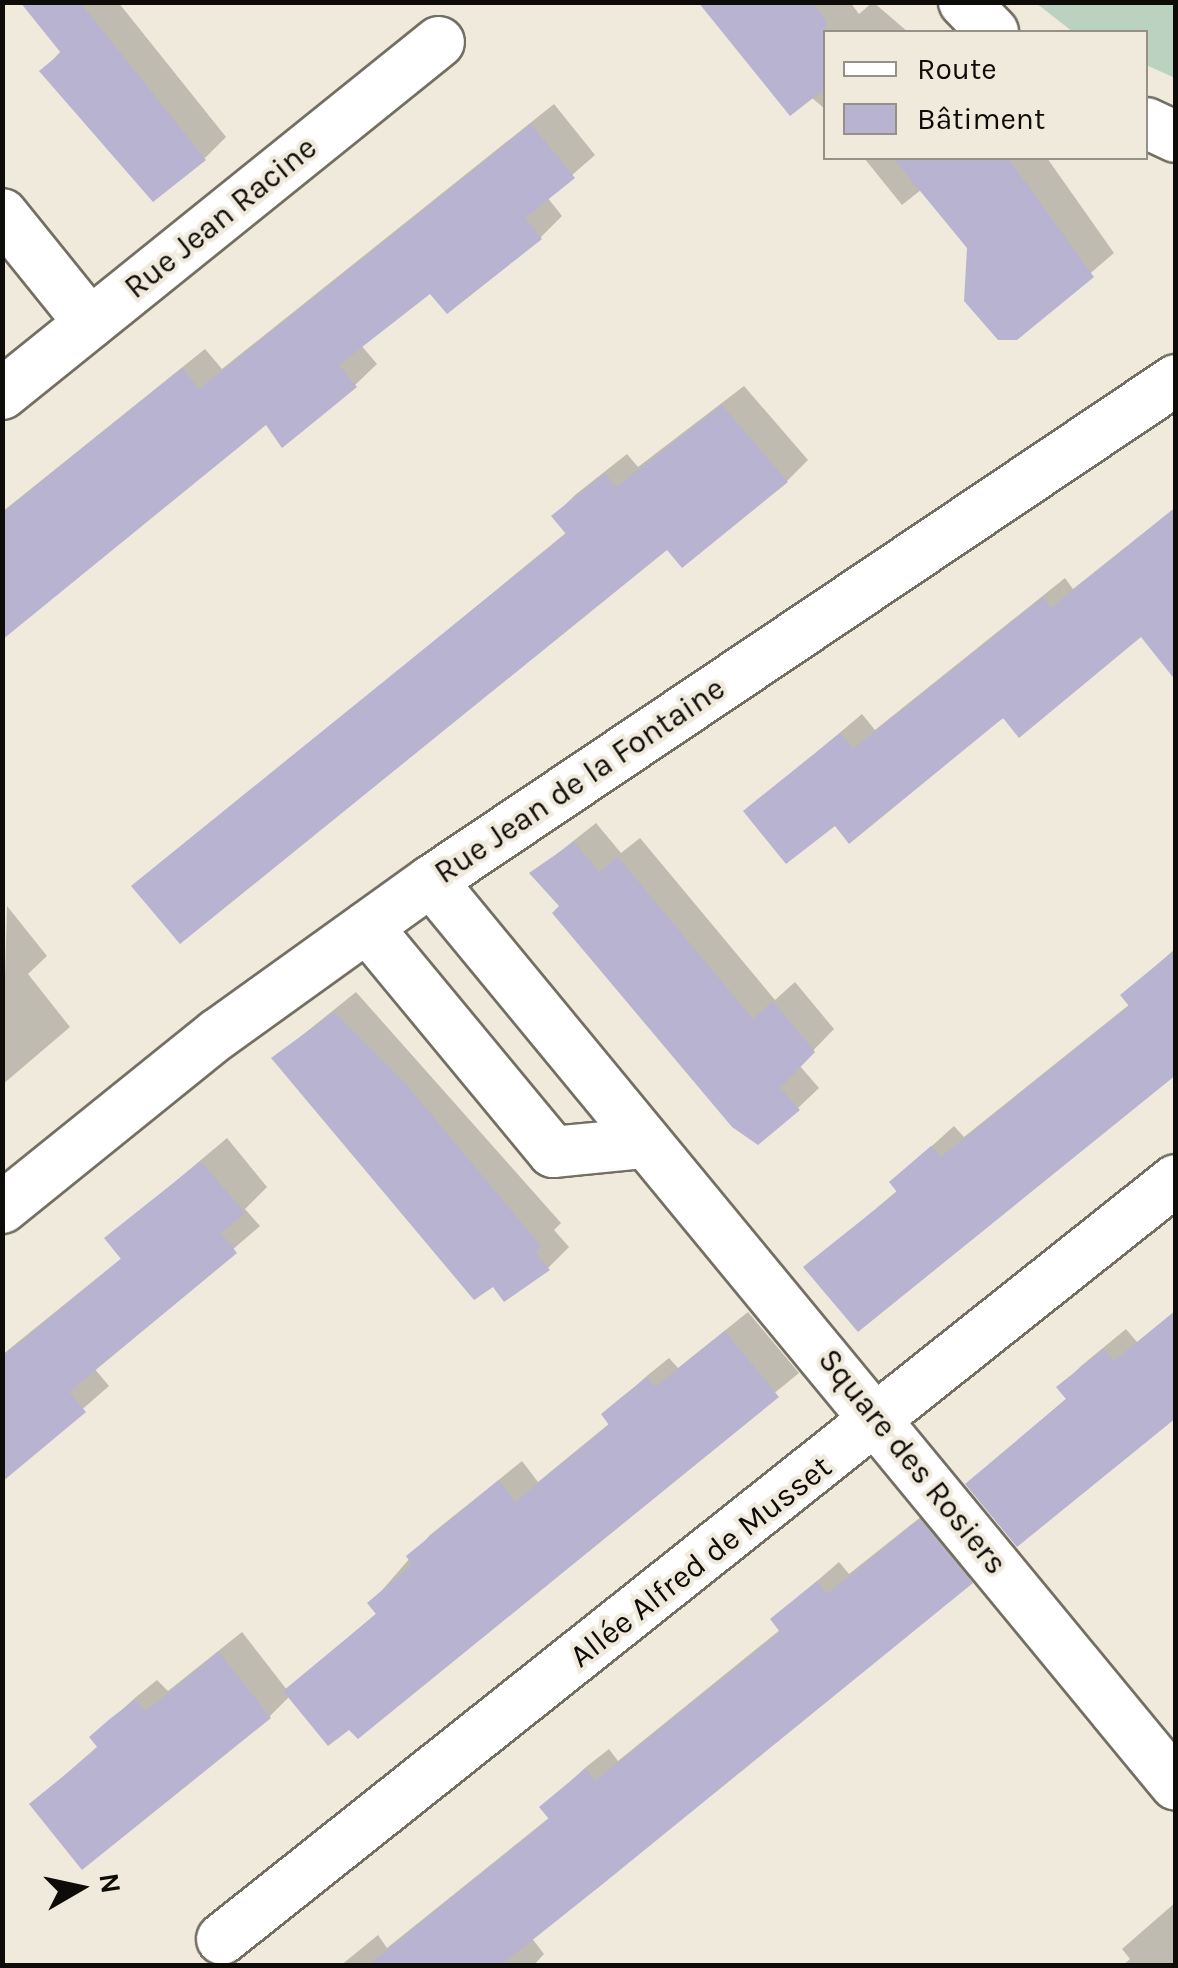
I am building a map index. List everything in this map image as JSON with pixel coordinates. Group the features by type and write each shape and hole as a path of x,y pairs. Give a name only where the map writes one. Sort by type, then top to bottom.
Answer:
{"street":[{"path":"964,2 990,30"},
{"name":"Rue Jean Racine","path":"2,394 439,42"},
{"path":"1148,124 1176,138"},
{"path":"2,214 90,323"},
{"name":"Rue Jean de la Fontaine","path":"2,1208 431,881 1176,380"},
{"name":"Square des Rosiers","path":"431,881 643,1143 879,1421 1176,1785"},
{"path":"367,927 553,1152 643,1143"},
{"name":"Allée Alfred de Musset","path":"222,1938 879,1421 1176,1180"}],"green space":[{"path":"1036,3 1175,3 1175,78 1148,66 1148,30 1070,30"}],"building":[{"path":"20,2 80,2 206,160 153,202 39,71 61,53"},
{"path":"698,2 811,2 826,20 823,90 790,116"},
{"path":"531,124 575,178 525,218 542,239 447,314 430,294 339,365 357,387 308,427 282,448 266,425 2,640 2,513 182,368 199,389"},
{"path":"895,160 1009,160 1094,277 1017,340 998,340 964,301 967,248"},
{"path":"722,405 788,482 682,568 667,550 180,944 131,886 566,534 551,516 605,473 616,487"},
{"path":"1176,507 1176,681 1141,637 1019,738 1003,718 849,844 835,826 786,864 743,811 840,733 853,749 1043,597 1051,608"},
{"path":"574,842 599,872 618,857 753,1019 773,1001 815,1052 780,1088 800,1110 758,1145 732,1127 552,913 559,906 529,873"},
{"path":"1176,949 1176,1075 858,1332 803,1267 897,1192 889,1182 931,1146 941,1157 1129,1006 1120,995"},
{"path":"334,1012 405,1083 541,1246 535,1253 550,1270 504,1302 493,1287 474,1300 271,1058"},
{"path":"201,1161 245,1213 221,1233 237,1253 69,1392 86,1412 2,1482 2,1357 121,1259 104,1238"},
{"path":"1176,1311 1176,1418 1017,1547 965,1484 1066,1399 1056,1387 1104,1349 1114,1361"},
{"path":"725,1331 779,1397 358,1739 349,1730 328,1746 283,1691 376,1614 367,1603 412,1565 406,1556 499,1480 515,1502 609,1425 601,1414 623,1396 647,1377 655,1387"},
{"path":"920,1519 973,1583 604,1883 500,1966 367,1966 549,1819 539,1807 586,1768 595,1781 780,1632 770,1619 817,1581 827,1594"},
{"path":"219,1652 271,1718 82,1870 29,1804 98,1748 89,1737 111,1718 135,1700 146,1711"}]}
